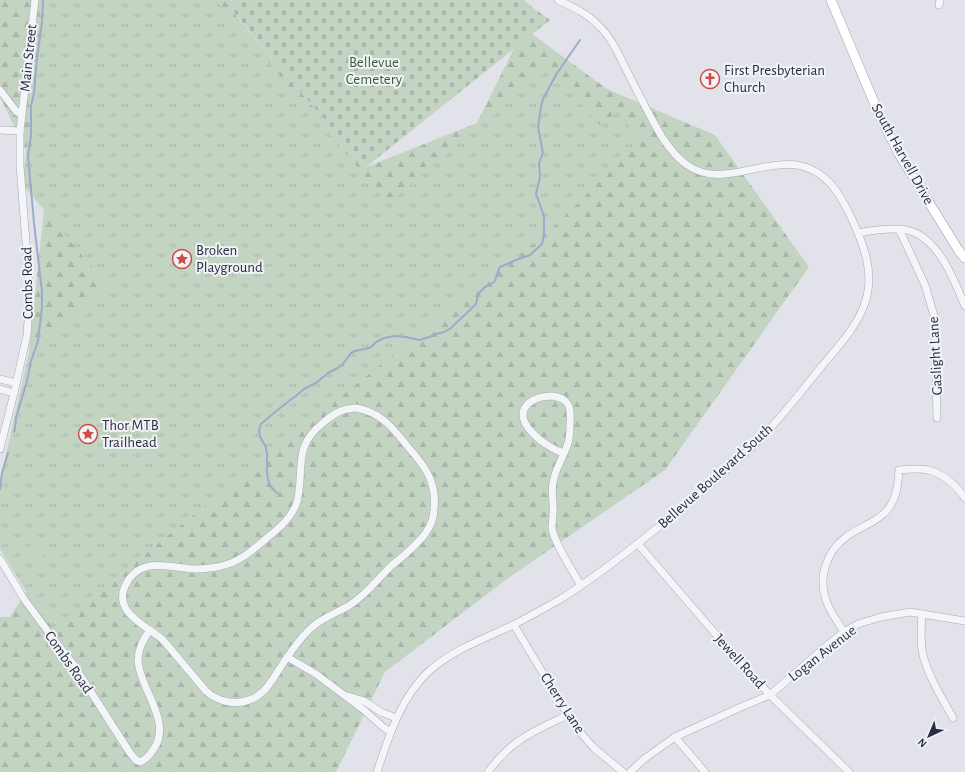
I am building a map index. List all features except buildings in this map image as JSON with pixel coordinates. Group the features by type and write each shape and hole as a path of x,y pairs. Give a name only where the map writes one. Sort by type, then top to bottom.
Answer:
{"main road":[{"name":"South Harvell Drive","path":"831,0 879,114 896,147 965,258"}],"street":[{"name":"Main Street","path":"22,115 35,0"},
{"name":"Bellevue Boulevard South","path":"377,772 396,718 412,690 427,673 435,666 459,652 514,625 581,586 638,544 724,472 761,438 791,405 849,332 862,310 868,295 869,268 858,233 842,199 826,179 811,170 789,164 760,167 724,175 715,175 697,170 686,164 661,137 617,52 604,32 589,16 558,0"},
{"path":"0,90 16,111 22,115"},
{"name":"Combs Road","path":"0,449 27,335 29,304 28,267 20,166 20,131 22,115"},
{"path":"0,130 20,131"},
{"path":"858,233 899,229 920,235 933,247 951,273 965,306"},
{"name":"Gaslight Lane","path":"899,229 925,285 935,319 937,418"},
{"path":"0,380 16,383"},
{"path":"0,389 14,393"},
{"path":"564,453 556,451 542,442 533,434 523,419 524,408 534,399 547,396 556,397 563,399 570,407 570,434 568,444 564,453 556,470 553,483 554,512 552,529 556,542 581,586"},
{"path":"352,409 372,412 387,422 420,460 426,470 435,493 432,520 426,533 420,540 367,592 350,605 318,622 296,643 287,657 270,682 260,694 254,698 238,702 224,701 212,696 206,691 168,645 156,634 131,616 124,606 123,593 125,587 136,572 146,566 169,566 194,569 211,568 228,564 245,555 286,522 294,510 298,498 303,450 310,436 316,429 341,410 352,409"},
{"path":"844,632 834,617 826,601 822,588 827,559 845,538 878,518 888,509 895,497 899,470 927,470 941,475 951,482 965,498"},
{"name":"Jewell Road","path":"638,544 744,668 849,772"},
{"name":"Combs Road","path":"0,559 24,599 73,664 130,753 140,762 148,757 153,751 157,744 160,730 154,706 138,661 140,646 150,630"},
{"name":"Logan Avenue","path":"630,772 675,737 770,695 824,648 844,632 858,624 881,617 910,612 965,621"},
{"path":"922,614 921,635 923,654 939,694 953,718"},
{"name":"Cherry Lane","path":"514,625 578,730 594,748 623,772"},
{"path":"287,657 316,674 391,732"},
{"path":"342,694 364,701 381,712 396,718"},
{"path":"488,772 496,761 517,742 529,734 568,715"},
{"path":"675,737 705,772"}],"green space":[{"path":"0,0 230,0 233,2 234,13 366,167 477,123 524,28 607,89 715,135 809,267 665,470 507,579 385,672 336,772 0,772 0,617 10,617 61,536 21,426 46,192 0,97"},
{"path":"44,0 216,0 388,203 550,66 600,125 617,112 641,140 550,231 53,628 33,603 0,549 0,481 28,356 109,287 22,184"},
{"name":"Bellevue Cemetery","path":"232,0 524,0 550,20 366,167 272,59 234,12"},
{"path":"33,540 46,546 40,560 27,554"}],"waterway":[{"path":"14,432 16,418 27,381 31,361 38,341 42,307 42,292 28,156 31,136 31,106 34,93 43,0"},
{"path":"277,493 270,486 268,479 267,453 265,445 260,437 259,430 261,424 304,389 316,383 328,373 342,365 351,353 371,347 376,342 384,338 394,336 419,340 444,332 451,328 476,304 478,294 485,287 495,281 500,267 530,255 542,244 544,236 544,216 536,194 540,177 539,163 543,153 538,127 541,107 543,99 557,73 580,40"},
{"path":"0,489 2,473 8,453"}],"place":[{"name":"First Presbyterian Church","path":"710,79"},
{"name":"Broken Playground","path":"182,259"},
{"name":"Thor MTB Trailhead","path":"88,434"}]}
